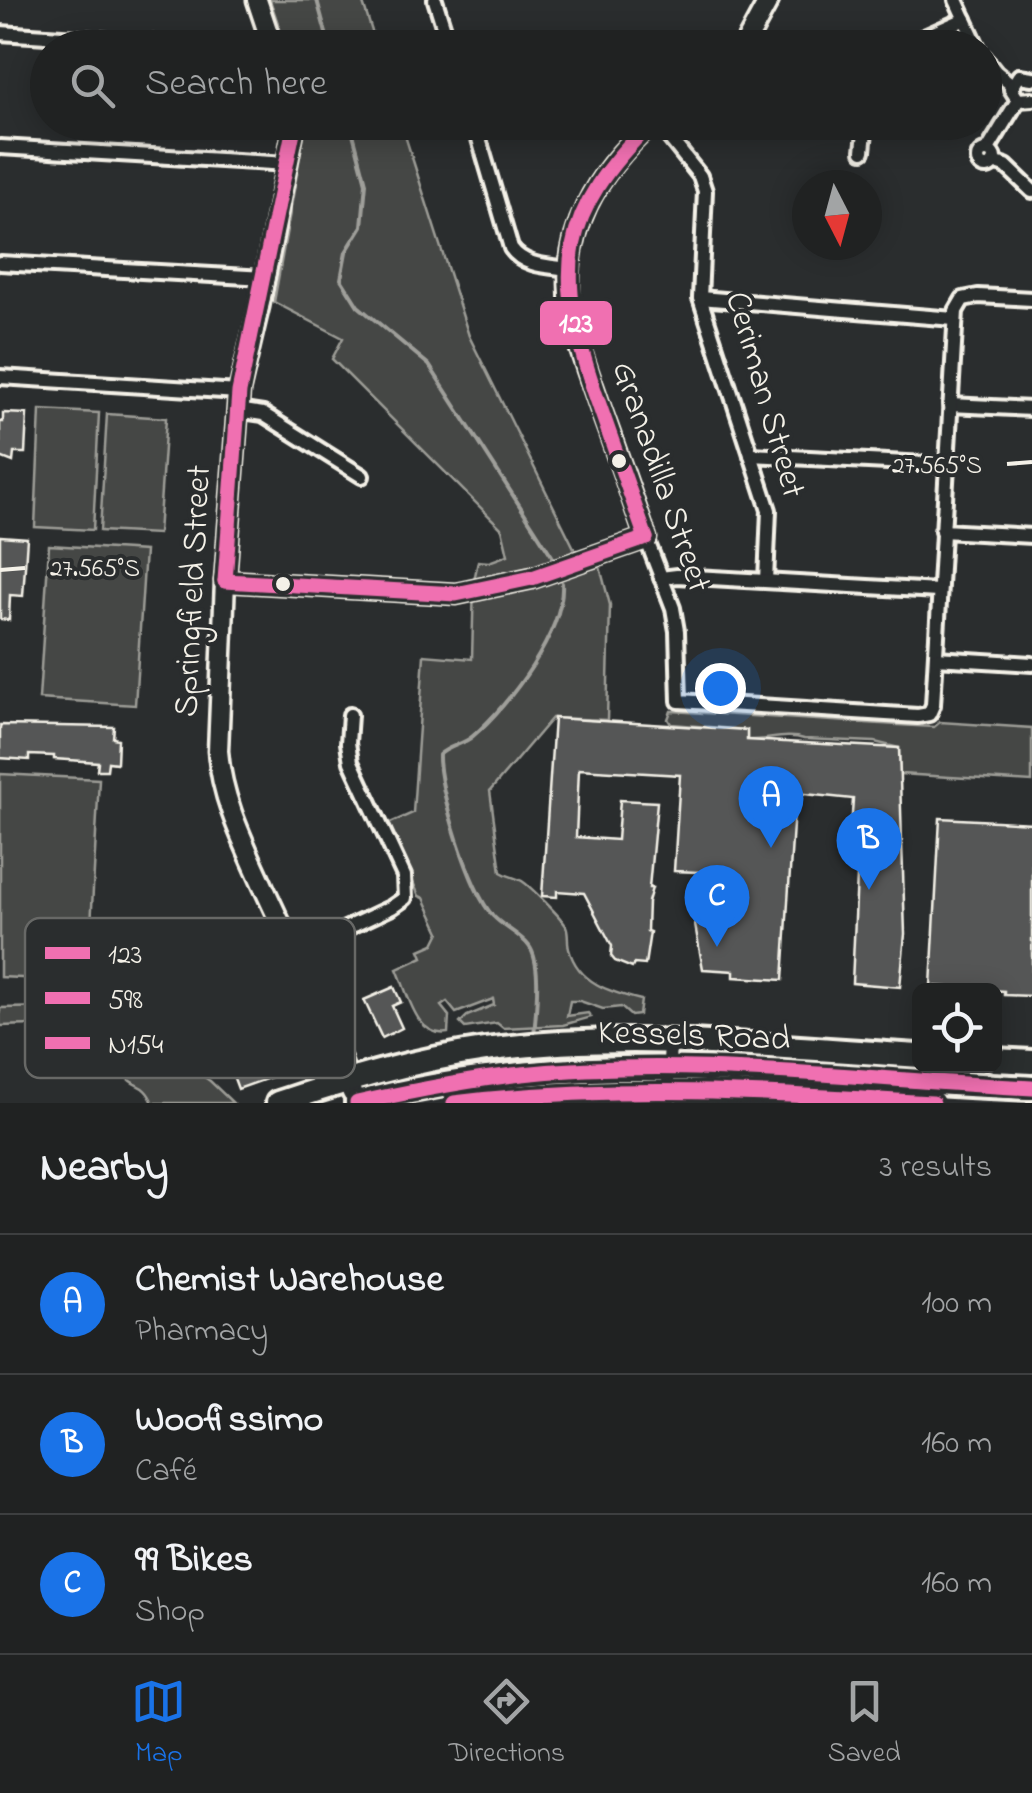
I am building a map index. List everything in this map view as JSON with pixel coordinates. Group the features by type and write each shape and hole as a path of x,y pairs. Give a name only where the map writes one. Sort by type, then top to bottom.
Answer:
{"highway":[{"name":"Kessels Road","path":"278,1103 348,1080 447,1056 548,1043 670,1042 912,1056"},
{"path":"1002,1060 1032,1062"},
{"name":"Kessels Road","path":"356,1103 440,1084 544,1070 669,1068 1032,1088"}],"street":[{"path":"257,0 267,30"},
{"path":"435,0 444,30"},
{"path":"755,30 769,0"},
{"path":"956,0 970,30"},
{"path":"942,30 965,20"},
{"path":"0,33 30,35"},
{"path":"1002,137 1025,100 1012,94 1012,85 1019,76 1032,76"},
{"path":"1002,77 1012,85"},
{"name":"Springfield Street","path":"278,918 234,822 220,770 218,731 238,401 292,140"},
{"path":"479,140 516,256 530,263 570,269"},
{"name":"Granadilla Street","path":"633,140 595,188 578,228 570,269 571,312 678,631 679,701 918,716 929,714 933,705 936,658"},
{"name":"Ceriman Street","path":"670,140 700,176 705,191 700,298 769,510 766,581"},
{"path":"863,151 864,140"},
{"path":"1000,140 990,157 1006,166 1032,191"},
{"path":"0,147 288,164"},
{"path":"0,263 265,278"},
{"path":"700,298 954,319"},
{"path":"1032,299 963,299 954,319 936,658 1032,664"},
{"path":"0,378 238,401 362,476"},
{"path":"950,405 1032,410"},
{"path":"751,455 946,465"},
{"path":"942,531 1032,536"},
{"path":"225,581 456,594 532,578 646,538"},
{"path":"661,578 938,591"},
{"path":"350,716 351,762 404,876 405,898 355,925"},
{"path":"667,1103 670,1042"},
{"name":"Springfield Street","path":"348,1080 356,1103"}],"shaded area":[{"path":"270,0 362,0 372,30 280,30"},
{"path":"303,140 406,140 469,336 585,570 600,567 610,605 607,720 552,718 490,791 501,872 526,884 563,922 573,961 588,978 641,1000 639,1015 631,1016 621,1007 603,1009 570,1001 567,1016 588,1013 591,1017 563,1025 503,1028 497,1023 465,1028 460,1023 494,1005 493,999 456,1013 447,1002 441,1006 449,1016 448,1033 437,1033 428,1029 415,1013 397,969 423,957 420,950 434,944 440,932 424,898 419,896 388,824 413,813 424,655 472,659 478,561 489,562 508,555 502,529 332,359 343,338 274,302"},
{"path":"40,410 99,413 93,530 35,527"},
{"path":"107,414 166,418 158,534 100,531"},
{"path":"49,545 145,551 135,705 39,699"},
{"path":"671,711 934,727 940,722 1032,728 1032,782 900,774 899,748 875,742 791,737 747,740 747,730 671,724"},
{"path":"0,774 99,779 91,918 25,918 25,978 0,977"},
{"path":"0,1008 25,1008 25,1026 0,1026"},
{"path":"127,1078 206,1078 233,1103 153,1103 143,1089"}],"building":[{"path":"3,413 27,414 25,453 14,453 13,462 0,457"},
{"path":"0,536 27,538 23,596 10,595 9,620 0,619"},
{"path":"554,718 747,730 747,740 899,748 905,934 900,987 852,983 859,832 851,831 853,799 795,793 783,980 734,977 734,971 703,969 695,925 698,872 674,871 680,775 579,769 576,837 617,840 620,800 657,802 645,965 634,964 632,968 615,961 612,946 584,893 557,891 557,897 542,896"},
{"path":"0,725 114,727 117,763 108,762 107,770 97,770 98,762 54,756 29,755 29,760 0,758"},
{"path":"940,818 1032,823 1032,996 1004,995 1002,983 931,983"},
{"path":"394,987 401,1002 392,1006 402,1028 382,1038 364,1000"},
{"path":"234,1078 269,1078 238,1089"}],"waterway":[{"path":"317,0 325,30"},
{"path":"355,140 366,183 362,226 346,252 341,279 358,306 429,365 554,559"},
{"path":"534,1038 537,990 533,954 525,942 493,916 475,885 450,814 439,755 473,736 518,687 545,645 561,602 562,583"},
{"path":"529,1103 531,1083"}],"transit line":[{"name":"123","path":"225,581 239,392 291,140"},
{"name":"123","path":"635,140 598,186 582,216 573,247 570,279 582,351 646,538"},
{"name":"123","path":"225,581 456,594 532,578 646,538"},
{"name":"598","path":"357,1103 501,1076 649,1067 777,1071 1032,1088"},
{"name":"N154","path":"454,1103 634,1092 753,1093 933,1103"}],"place":[{"name":"Chemist Warehouse","path":"771,848"},
{"name":"Woofissimo","path":"869,890"},
{"name":"99 Bikes","path":"717,947"}]}
